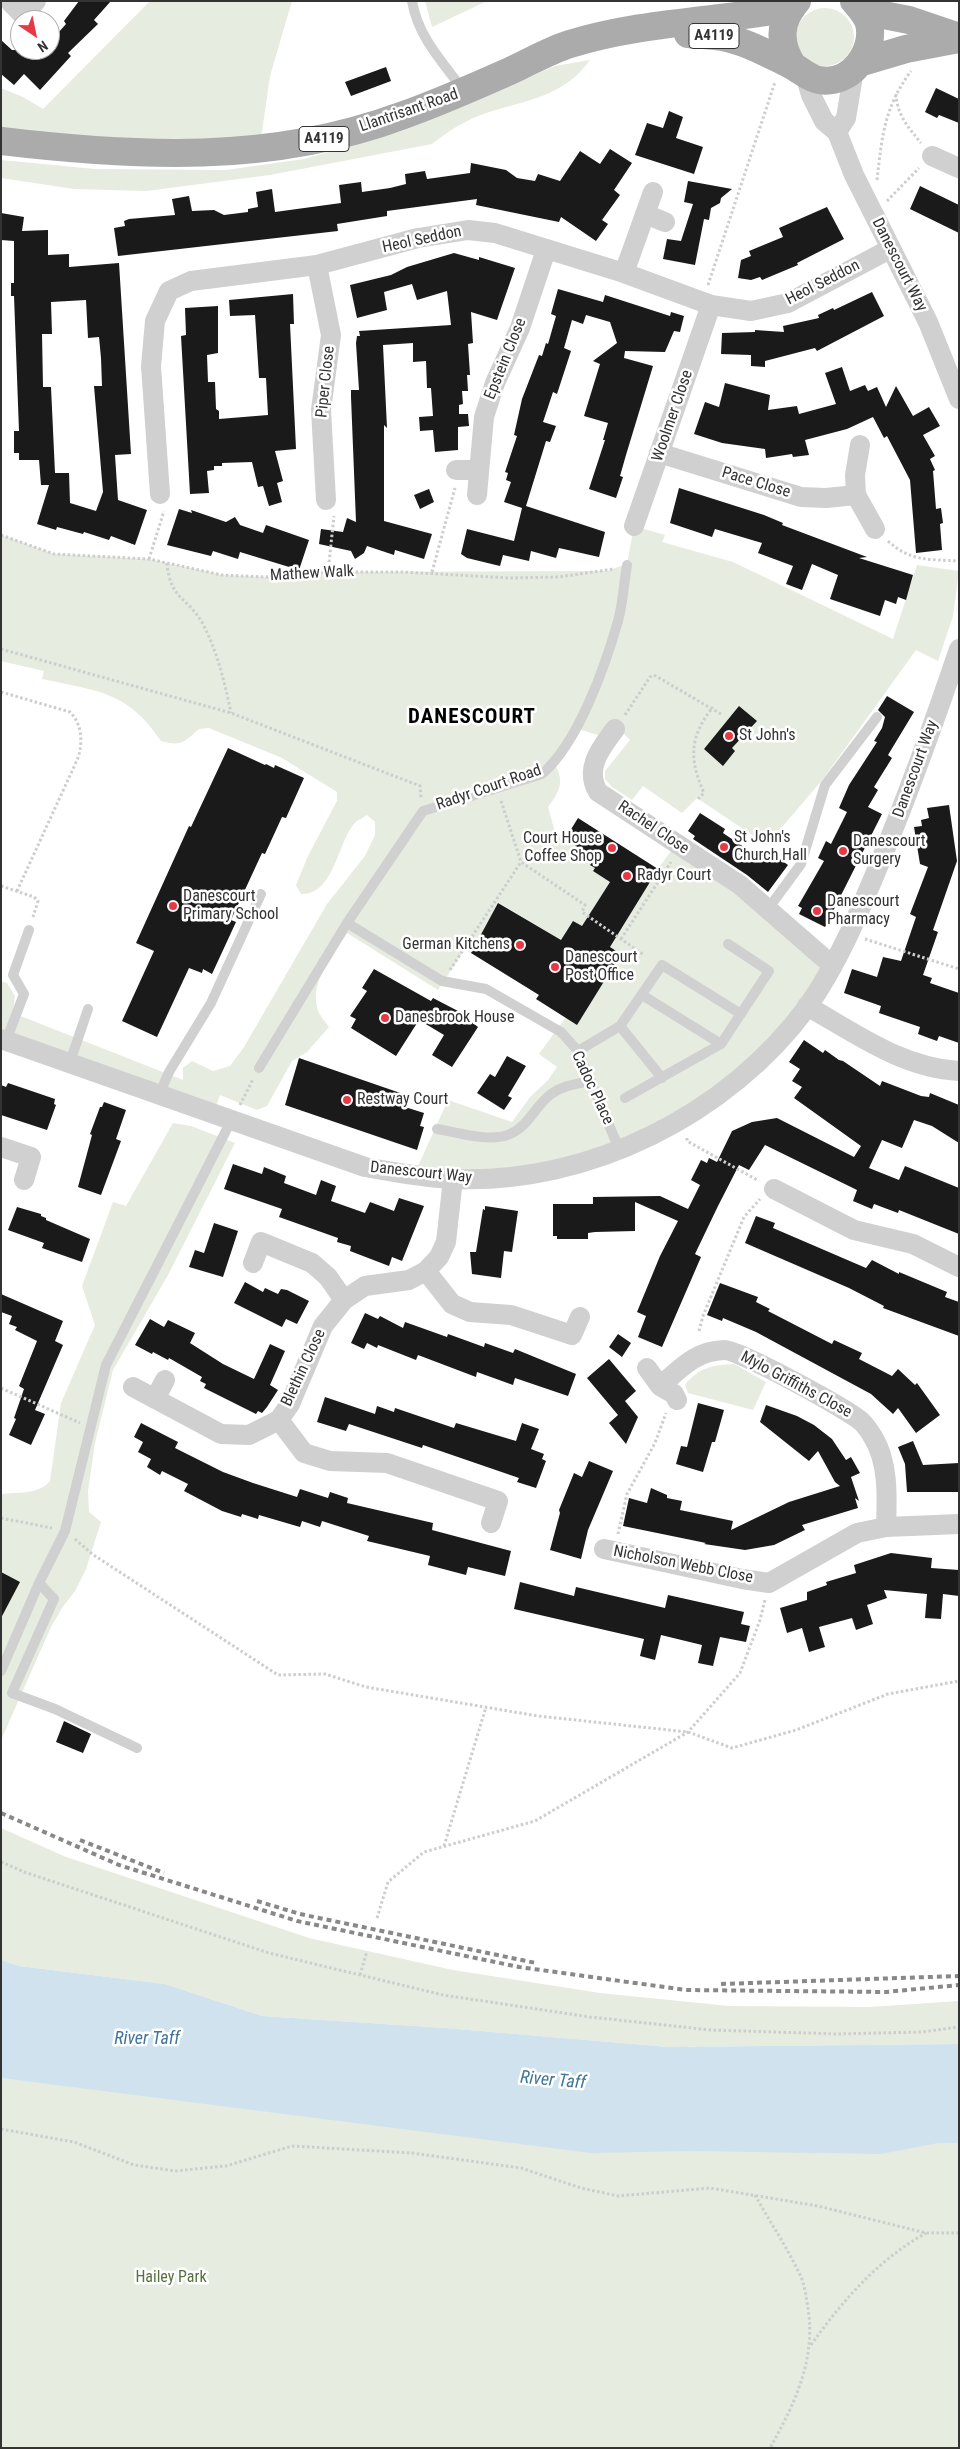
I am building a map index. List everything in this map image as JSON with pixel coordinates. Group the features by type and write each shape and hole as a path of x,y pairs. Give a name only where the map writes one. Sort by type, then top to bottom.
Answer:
{"main road":[{"name":"Llantrisant Road","path":"1,140 83,150 160,154 260,150 320,140 398,117 465,92 568,44 629,31 794,4"},
{"name":"Llantrisant Road","path":"791,73 781,39 782,24 794,4"},
{"name":"Llantrisant Road","path":"858,6 869,24 869,38 858,66"},
{"name":"Llantrisant Road","path":"858,6 909,20 959,38"},
{"name":"Llantrisant Road","path":"629,31 723,37 791,73 820,80 834,79 858,66 906,49 959,38"}],"street":[{"path":"6,8 23,15 36,1"},
{"path":"837,132 846,118 858,66"},
{"name":"Danescourt Way","path":"791,73 811,95 824,121 837,132 854,175 873,215 928,322 959,399"},
{"path":"932,156 959,168"},
{"path":"624,273 653,192"},
{"path":"645,214 665,222"},
{"name":"Heol Seddon","path":"160,494 151,366 155,321 169,291 191,280 317,265 418,238 468,230 495,233 624,273 707,304 751,311 788,303 890,249"},
{"name":"Epstein Close","path":"477,495 484,417 495,384 520,328 546,250"},
{"name":"Piper Close","path":"317,265 331,335 321,410 326,500"},
{"name":"Woolmer Close","path":"634,526 707,304"},
{"path":"860,445 856,475 856,495 875,529"},
{"name":"Pace Close","path":"659,453 802,497 826,498 856,495"},
{"path":"456,470 478,470"},
{"name":"Danescourt Way","path":"4,1040 364,1167 453,1179 533,1175 582,1165 652,1137 683,1119 728,1087 772,1047 807,1006 833,966 850,934 906,799 959,649"},
{"name":"Rachel Close","path":"615,729 593,746 592,775 598,792 740,885 833,966"},
{"path":"807,1006 889,1053 923,1066 959,1070"},
{"path":"1,1147 31,1157 24,1180"},
{"name":"Blethin Close","path":"133,1387 221,1434 248,1435 278,1420 290,1404 323,1326 344,1300 365,1286 409,1280 426,1272 440,1257 446,1242 453,1179"},
{"path":"774,1189 854,1230 913,1244 959,1267"},
{"path":"253,1263 261,1242 312,1262 328,1276 344,1300"},
{"path":"426,1272 452,1304 470,1312 511,1315 572,1335 580,1317"},
{"name":"Mylo Griffiths Close","path":"670,1393 697,1354 726,1349 748,1357 843,1409 862,1422 874,1438 887,1486 886,1527"},
{"path":"647,1368 670,1393"},
{"path":"156,1399 166,1380"},
{"name":"Blethin Close","path":"278,1420 304,1453 330,1461 387,1463 498,1501 491,1523"},
{"name":"Nicholson Webb Close","path":"609,1551 742,1579 769,1582 857,1534 886,1527 959,1524"}],"lane":[{"path":"412,1 415,20 423,36 465,92"},
{"name":"Radyr Court Road","path":"259,1068 347,923 423,811 542,774 556,762 586,705 606,657 618,620 627,565"},
{"path":"768,909 801,864 825,785 877,717"},
{"path":"159,1095 169,1072 211,1003 261,894"},
{"name":"Cadoc Place","path":"347,923 442,981 486,989 561,1032 578,1052 620,1149"},
{"path":"4,1040 24,994 13,975 29,930"},
{"path":"625,1098 721,1044 768,971 728,944"},
{"path":"578,1052 620,1026 662,964 741,1014"},
{"path":"642,995 721,1044"},
{"path":"70,1062 88,1010"},
{"path":"620,1026 662,1078"},
{"path":"436,1129 488,1137 508,1135 525,1125 550,1094 566,1086 591,1081"},
{"path":"1,1671 39,1583 65,1531 89,1427 106,1365 231,1121"},
{"path":"39,1583 54,1599 12,1693 56,1709 137,1748"}],"path":[{"path":"873,215 882,142 888,112 896,91 916,64"},
{"path":"707,304 791,73"},
{"path":"873,215 932,156 902,118 897,108 896,91"},
{"path":"432,572 454,498 456,470"},
{"path":"149,559 166,505 160,494"},
{"path":"326,500 335,508 328,572"},
{"path":"875,529 901,553 916,558 959,561"},
{"name":"Mathew Walk","path":"1,535 54,554 149,559 222,575 265,577 328,572 432,572 510,578 558,577 607,571 627,565"},
{"path":"167,563 172,588 193,610 208,636 221,670 231,713"},
{"path":"1,648 231,713 420,786 423,811"},
{"path":"615,729 650,677 654,675 712,707 721,714"},
{"path":"1,692 70,712 78,724 81,737 78,758 17,892"},
{"path":"698,799 704,793 696,775 693,745 696,732 712,707"},
{"path":"500,797 521,862 585,905 582,912 644,955"},
{"path":"621,939 681,847"},
{"path":"442,981 521,862"},
{"path":"1,886 34,897 38,901 29,930"},
{"path":"850,934 959,969"},
{"path":"231,1121 259,1068"},
{"path":"683,1119 688,1127 687,1141 774,1189 752,1206 744,1217 703,1316 699,1331"},
{"path":"1,1388 89,1427"},
{"path":"609,1551 627,1494 655,1443 670,1393"},
{"path":"1,1518 65,1531 92,1554 278,1675 326,1674 366,1688 538,1716 688,1732 732,1748 796,1730 888,1694 959,1681"},
{"path":"377,1918 388,1882 424,1852 535,1821 688,1732 740,1673 760,1620 769,1582"},
{"path":"444,1847 486,1707"},
{"path":"1,1862 24,1872 269,1953 442,1995 590,2017 710,2030 837,2034 922,2032 959,2027"},
{"path":"360,1975 367,1951"},
{"path":"1,2129 74,2142 134,2165 175,2171 226,2166 292,2146 412,2153 521,2168 581,2188 618,2196 710,2188 818,2206 926,2233 959,2233"},
{"path":"755,2194 801,2275 810,2320 811,2346"},
{"path":"770,2448 794,2401 811,2346 838,2308 890,2256 926,2233"}],"green space":[{"path":"150,1 292,1 270,76 261,139 131,140 1,131 1,88 23,97 43,109"},
{"path":"425,1 487,1 432,27"},
{"path":"825,8 836,10 849,21 854,37 852,48 841,61 825,66 814,64 801,53 796,37 798,26 809,13"},
{"path":"590,60 580,72 556,90 471,119 451,130 432,144 270,175 146,191 74,189 1,178 1,160 95,169 226,170 304,159 405,130 555,66"},
{"path":"634,526 665,535 662,542 733,562 893,639 917,565 959,571 953,616 938,661 916,650 823,779 767,845 697,798 682,813 643,786 632,800 612,787 605,779 605,771 630,740 622,732 608,727 598,735 571,727 554,763 559,775 560,786 548,807 555,832 595,858 591,865 595,868 593,871 610,882 592,910 622,928 658,869 676,844 833,966 728,1087 582,1165 414,1175 448,1100 512,1122 530,1097 548,1080 557,1067 539,1054 566,1017 577,1024 621,954 573,921 561,940 499,903 471,953 464,950 438,990 347,933 324,968 317,987 318,1010 329,1027 307,1052 292,1061 267,1106 257,1110 220,1095 213,1114 1,1039 1,981 7,983 15,996 13,1013 183,1080 183,1068 192,1061 213,1071 230,1066 244,1047 327,904 365,856 375,835 375,822 367,815 355,823 348,833 328,878 312,892 301,894 296,885 308,856 337,801 337,792 282,758 209,728 199,729 182,742 161,741 149,724 136,712 110,696 42,679 44,671 1,661 1,535 54,554 149,559 222,575 265,577 328,572 607,571 627,564"},
{"path":"173,1123 191,1126 235,1143 168,1275 113,1370 95,1443 88,1491 89,1512 101,1522 86,1569 75,1591 51,1627 1,1740 1,1494 34,1491 50,1481 61,1403 95,1325 82,1286 113,1202 126,1206"},
{"path":"734,1364 766,1382 753,1410 688,1393 685,1385 696,1374 713,1366"},
{"path":"1,1828 66,1857 309,1938 453,1970 600,1993 729,2006 869,2007 959,2001 959,2044 669,2047 445,2028 262,2016 165,1984 19,1966 1,1960"},
{"name":"Hailey Park","path":"1,2078 108,2090 959,2140 959,2448 1,2448"}],"water":[{"name":"River Taff","path":"1,1960 19,1966 165,1984 262,2016 445,2028 669,2047 959,2044 959,2143 938,2143 881,2154 692,2151 591,2153 1,2078"}],"building":[{"path":"79,1 111,1 94,20 98,24 68,53 71,56 40,90 24,74 14,85 1,74 1,40 10,48 10,60 60,60 60,31 66,24 64,21"},
{"path":"386,67 391,81 351,96 345,82"},
{"path":"936,88 959,99 959,123 939,115 937,118 925,112"},
{"path":"669,111 683,117 676,138 703,147 694,174 635,155 647,123 663,128"},
{"path":"610,149 632,163 614,190 620,195 602,220 608,224 596,241 561,217 559,222 476,205 477,199 387,211 387,216 337,224 338,231 118,256 114,228 125,226 124,221 129,219 175,215 172,199 189,196 192,211 214,210 224,215 248,212 248,209 258,207 256,192 272,189 275,212 341,203 339,185 361,182 362,192 390,188 406,184 405,174 425,171 427,179 470,173 471,163 506,170 517,178 535,181 538,174 560,181 580,151 600,164"},
{"path":"688,181 732,189 721,198 720,203 711,208 709,220 704,219 695,265 663,259 667,239 681,241 693,204 684,202"},
{"path":"920,186 959,205 959,233 910,209"},
{"path":"827,207 844,239 797,263 798,265 762,280 760,277 751,280 738,278 741,260 751,256 749,251 783,237 779,228"},
{"path":"1,213 24,217 22,231 48,230 48,255 69,254 69,267 119,263 131,454 115,455 118,500 147,510 135,545 111,536 109,540 84,532 83,534 57,527 56,530 37,524 49,485 41,485 39,460 19,460 19,453 14,453 14,431 19,431 14,296 11,296 11,283 14,283 14,241 1,240","holes":["86,300 88,338 99,337 101,358 102,386 94,386 103,492 96,511 70,503 69,473 55,473 51,387 43,387 42,334 52,334 51,302"]},
{"path":"454,253 479,260 479,257 515,268 497,320 471,312 473,343 468,344 470,375 467,375 468,391 462,391 463,404 459,405 459,414 468,414 469,426 458,427 458,450 435,452 433,430 420,431 419,417 433,416 431,388 427,388 426,361 413,362 413,343 383,345 387,428 384,425 384,521 432,534 424,559 395,550 394,555 367,546 364,553 355,559 351,551 319,544 321,529 343,532 347,518 356,522 351,390 359,390 356,343 357,336 360,336 359,331 451,325 447,291 417,300 412,284 384,292 387,310 357,318 350,285 391,275 407,267"},
{"path":"558,289 603,302 605,295 670,316 671,312 684,316 680,332 674,331 665,352 625,351 624,358 653,366 620,476 623,477 616,498 589,489 605,440 603,440 608,423 584,416 600,364 593,361 617,343 610,322 586,315 583,324 572,320 564,348 571,351 557,394 553,392 543,422 556,426 550,442 546,441 526,506 605,532 599,557 559,548 556,558 531,551 529,561 503,555 500,566 467,558 461,554 467,529 514,541 522,508 504,502 511,482 506,480 508,473 505,472 517,436 514,435 522,399 539,355 542,356 546,343 548,344 556,316 551,314"},
{"path":"872,292 884,316 817,351 815,348 765,361 765,367 751,366 751,355 721,354 722,333 755,332 755,330 784,332 783,326 819,318 818,315 833,308 834,310"},
{"path":"293,294 294,324 290,324 296,449 275,451 283,481 277,483 282,502 269,506 263,486 258,487 252,462 222,463 222,466 214,466 214,470 207,471 209,493 190,494 181,336 186,335 185,308 218,306 218,353 207,355 208,382 215,382 216,409 219,411 219,419 268,415 266,378 259,378 255,315 230,316 229,300"},
{"path":"842,367 850,391 865,385 868,391 877,387 886,407 896,386 913,416 929,407 940,426 923,435 935,456 930,459 935,470 933,471 936,509 941,508 943,523 940,524 942,550 916,553 910,480 887,436 884,438 873,417 847,429 805,440 809,455 793,457 792,454 766,458 765,449 722,443 694,434 705,402 719,407 725,383 770,395 768,410 797,406 799,414 836,404 825,373"},
{"path":"679,488 764,515 783,523 782,525 867,557 859,558 913,575 906,600 898,597 896,604 885,600 880,616 830,599 838,575 812,564 802,590 786,584 793,566 758,553 762,543 715,529 712,537 670,523"},
{"path":"429,489 434,502 420,509 414,495"},
{"path":"179,509 192,513 191,510 226,522 235,517 240,525 263,533 266,525 309,540 299,570 240,552 238,559 213,551 211,556 167,545"},
{"path":"887,696 914,712 888,755 892,758 874,787 878,790 868,807 882,814 825,927 799,914 802,908 798,906 824,861 818,858 826,841 831,844 847,812 839,808 849,785 877,742 874,741 882,728 885,717 878,710"},
{"name":"St John's","path":"739,706 757,721 732,748 735,751 723,766 704,749"},
{"path":"228,748 265,765 274,768 275,765 304,778 286,818 282,817 265,854 262,853 231,920 236,922 212,974 203,969 202,973 189,968 157,1037 122,1021 154,951 136,943 189,826 191,827"},
{"path":"949,805 957,861 933,930 938,932 923,975 932,978 930,983 959,993 959,1043 939,1036 937,1041 918,1034 920,1027 879,1013 881,1006 844,993 852,969 877,977 883,957 901,961 916,917 910,914 928,867 920,864 914,827 922,826 921,820 929,818 927,808"},
{"name":"St John's Church Hall","path":"700,813 725,829 723,833 760,858 766,849 788,865 768,892 747,875 693,839 695,836 688,831"},
{"path":"578,818 658,869 610,947 621,954 577,1025 536,999 539,995 471,953 498,903 561,940 573,921 582,926 610,882 593,871 595,868 590,865 595,858 565,839"},
{"name":"Danesbrook House","path":"374,969 431,1001 433,998 458,1011 478,1027 452,1067 432,1055 444,1035 419,1020 396,1056 351,1028 356,1019 350,1016 367,991 362,988"},
{"path":"804,1040 823,1053 825,1050 880,1086 882,1081 921,1096 929,1097 930,1093 959,1105 959,1143 932,1126 914,1120 902,1148 882,1140 869,1168 899,1180 905,1166 959,1188 959,1234 899,1210 898,1213 874,1204 872,1209 853,1201 857,1190 765,1145 749,1170 739,1165 718,1206 695,1254 701,1257 662,1347 638,1337 646,1316 637,1312 660,1256 678,1221 635,1202 635,1231 588,1233 588,1239 557,1239 557,1236 553,1236 553,1204 593,1204 593,1197 660,1196 688,1209 700,1185 691,1180 701,1160 707,1163 709,1158 717,1162 732,1131 752,1122 777,1118 854,1157 861,1146 794,1098 802,1087 792,1081 800,1069 789,1062"},
{"path":"507,1056 526,1066 508,1096 512,1098 504,1110 477,1093 490,1074 495,1077"},
{"name":"Restway Court","path":"299,1058 409,1096 405,1107 424,1113 420,1126 424,1127 417,1150 285,1105"},
{"path":"8,1083 55,1099 54,1104 56,1105 47,1130 1,1115 1,1085 6,1087"},
{"path":"104,1102 126,1110 116,1139 121,1141 101,1195 78,1187 92,1135 90,1134 100,1107 102,1107"},
{"path":"233,1164 262,1174 264,1167 286,1176 284,1183 316,1195 321,1180 336,1186 331,1201 365,1213 370,1202 394,1211 399,1198 424,1206 402,1261 392,1257 389,1266 350,1251 351,1246 337,1242 338,1238 279,1217 282,1209 224,1189"},
{"path":"485,1206 518,1211 512,1252 504,1251 501,1278 472,1274 470,1252 476,1252"},
{"path":"17,1207 41,1214 46,1220 90,1239 82,1262 42,1248 44,1243 8,1230"},
{"path":"756,1216 775,1223 773,1228 866,1268 872,1260 899,1274 899,1272 947,1292 945,1297 959,1302 959,1336 883,1308 884,1306 849,1288 745,1243"},
{"path":"214,1223 238,1231 223,1277 189,1267 195,1250 204,1253"},
{"path":"245,1282 263,1292 265,1288 278,1294 281,1289 287,1290 309,1301 297,1324 286,1319 282,1327 234,1303"},
{"path":"720,1283 758,1297 756,1302 770,1309 768,1311 832,1344 834,1340 862,1353 859,1359 892,1376 898,1369 915,1385 917,1383 940,1415 916,1433 898,1408 893,1414 871,1394 756,1332 723,1318 722,1321 707,1315"},
{"path":"1,1294 63,1321 55,1341 63,1345 35,1410 45,1414 31,1445 9,1435 16,1419 14,1418 24,1389 19,1386 37,1341 15,1330 17,1327 9,1324 12,1316 1,1312"},
{"path":"365,1313 378,1319 380,1316 403,1328 405,1322 447,1337 448,1334 484,1347 485,1343 513,1353 515,1349 576,1374 568,1396 515,1378 513,1385 477,1372 476,1377 418,1355 416,1360 378,1345 377,1348 367,1343 364,1349 351,1343"},
{"path":"150,1319 164,1327 168,1320 195,1333 190,1343 223,1364 254,1379 270,1344 285,1351 270,1385 278,1390 267,1407 262,1413 258,1411 256,1414 204,1388 206,1384 200,1381 202,1377 169,1358 168,1360 153,1352 152,1354 135,1345"},
{"path":"618,1334 631,1343 622,1357 609,1347"},
{"path":"609,1359 636,1391 625,1401 638,1417 626,1444 609,1423 618,1415 587,1378"},
{"path":"325,1397 375,1414 377,1406 394,1412 395,1408 454,1428 456,1423 516,1441 522,1423 539,1429 531,1449 544,1454 542,1459 546,1461 536,1488 517,1482 519,1478 423,1445 422,1448 349,1424 346,1431 317,1422"},
{"path":"698,1403 724,1410 715,1442 712,1442 703,1472 676,1464 681,1446 687,1447"},
{"path":"766,1405 797,1416 814,1425 832,1439 846,1460 851,1457 860,1473 851,1477 859,1501 855,1498 858,1508 802,1525 805,1530 774,1545 745,1550 704,1544 706,1543 623,1526 629,1498 647,1503 651,1488 667,1495 667,1498 682,1501 680,1510 733,1521 731,1530 789,1502 840,1486 835,1482 818,1451 809,1461 760,1422"},
{"path":"141,1423 178,1442 175,1448 223,1472 253,1483 297,1497 300,1489 328,1498 330,1492 348,1498 347,1503 433,1523 432,1530 511,1551 505,1576 468,1567 466,1575 428,1565 430,1556 367,1541 369,1536 322,1521 320,1527 302,1521 300,1527 259,1515 258,1519 242,1514 241,1517 222,1511 184,1491 188,1484 162,1471 160,1475 147,1467 151,1459 138,1452 143,1442 134,1437"},
{"path":"913,1441 923,1465 959,1463 959,1492 907,1492 905,1464 898,1447"},
{"path":"589,1461 613,1471 588,1530 581,1559 550,1550 560,1513 559,1510 574,1473 582,1477"},
{"path":"891,1553 932,1558 931,1568 959,1570 959,1596 943,1594 941,1619 925,1618 927,1594 884,1590 887,1598 867,1605 873,1624 856,1630 852,1618 819,1627 825,1647 809,1652 802,1628 787,1633 780,1608 807,1600 807,1592 827,1585 826,1582 856,1573 854,1565"},
{"path":"1,1572 20,1582 1,1618"},
{"path":"520,1582 574,1596 576,1587 665,1608 668,1595 744,1612 741,1624 750,1626 746,1642 720,1637 713,1666 698,1663 702,1645 661,1635 655,1660 640,1656 644,1639 514,1609"},
{"path":"64,1721 91,1734 83,1753 56,1742"}],"railway":[{"path":"1,1813 119,1865 297,1921 519,1967 686,1990 886,1992 959,1985"},
{"path":"80,1840 164,1873"},
{"path":"257,1901 300,1914 536,1963"},
{"path":"721,1984 959,1976"}],"place":[{"name":"St John's","path":"729,736"},
{"name":"St John's Church Hall","path":"724,847"},
{"name":"Court House Coffee Shop","path":"612,848"},
{"name":"Danescourt Surgery","path":"843,851"},
{"name":"Radyr Court","path":"627,876"},
{"name":"Danescourt Primary School","path":"173,906"},
{"name":"Danescourt Pharmacy","path":"817,911"},
{"name":"German Kitchens","path":"520,945"},
{"name":"Danescourt Post Office","path":"555,967"},
{"name":"Danesbrook House","path":"385,1018"},
{"name":"Restway Court","path":"347,1100"}],"district":[{"name":"DANESCOURT","path":"472,718"}]}
